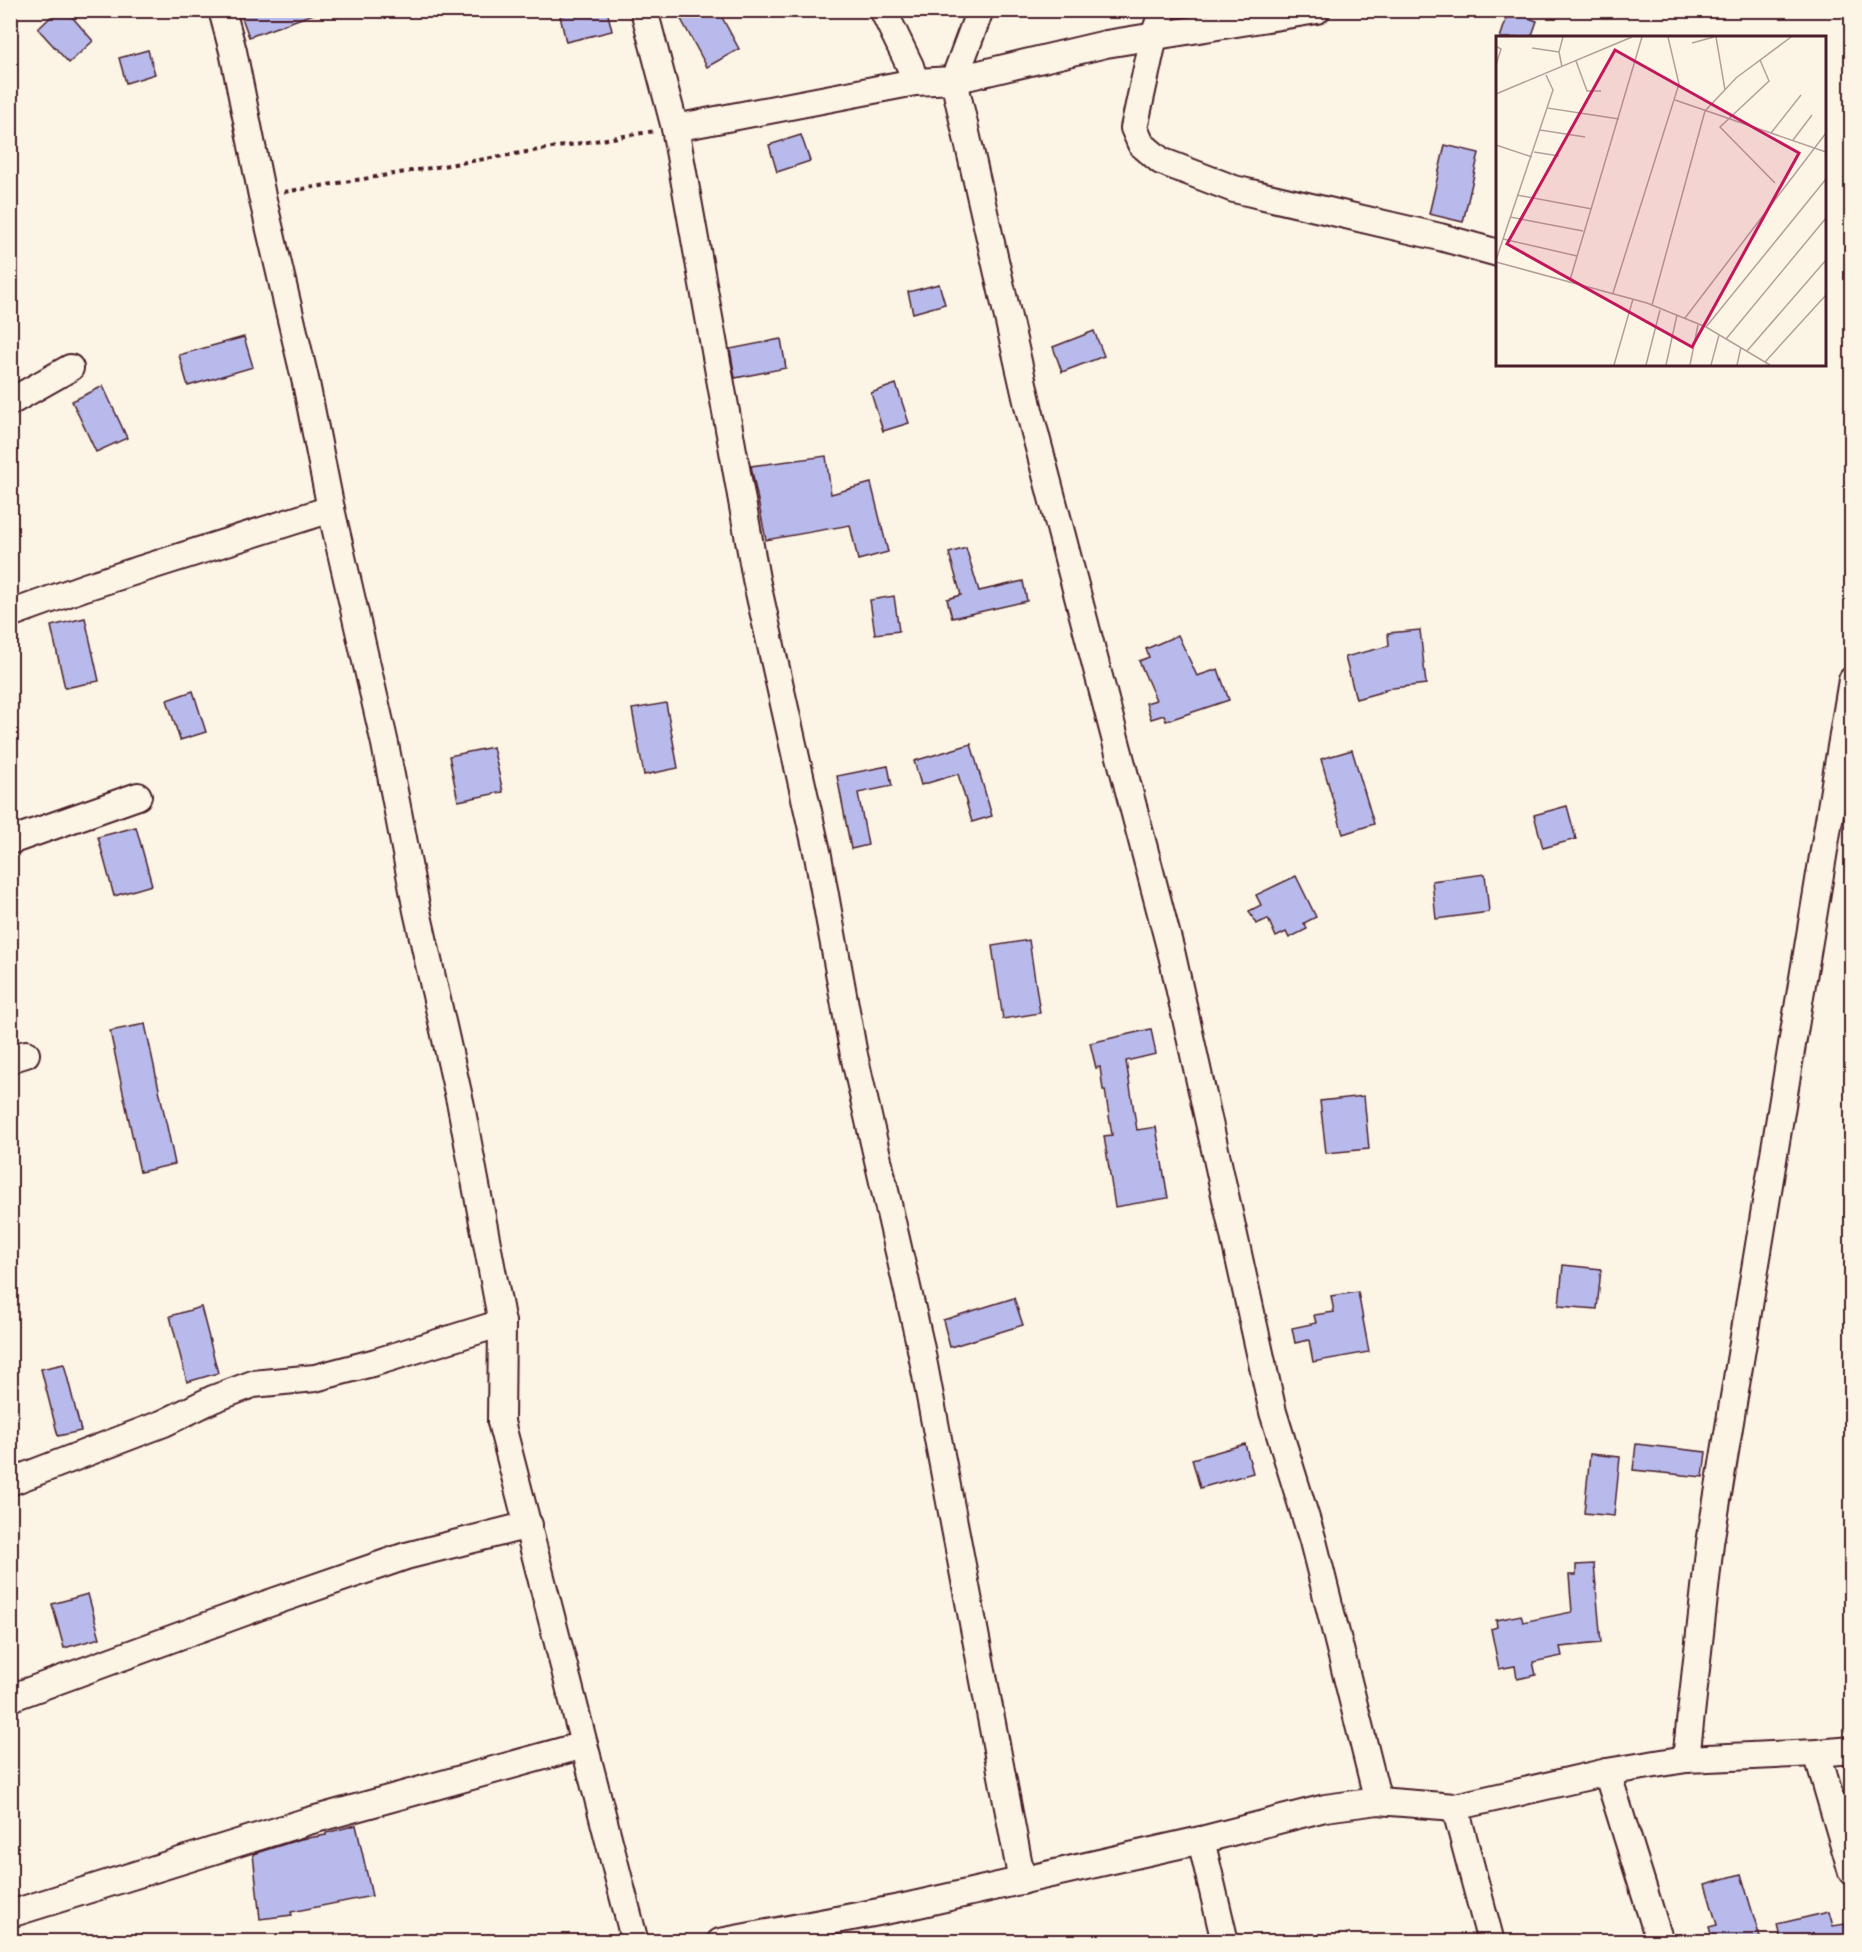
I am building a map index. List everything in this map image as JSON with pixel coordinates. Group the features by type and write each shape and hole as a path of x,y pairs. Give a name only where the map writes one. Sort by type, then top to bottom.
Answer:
{"street":[{"path":"222,10 233,51 262,196 306,383 331,509 385,744 417,911 461,1106 502,1323 501,1422 634,1941"},
{"path":"644,10 675,128 756,579 818,856 854,1055 920,1344 1022,1881"},
{"path":"883,10 910,66 915,82"},
{"path":"981,10 954,80 1029,410 1172,955 1273,1413 1313,1541 1378,1802"},
{"path":"1164,10 1154,36 1134,128 1141,144 1161,160 1234,189 1440,237 1496,253"},
{"path":"675,128 915,82 954,80 1106,44 1317,10"},
{"path":"10,402 70,368"},
{"path":"10,614 85,587 331,509"},
{"path":"1686,1759 1710,1543 1851,680"},
{"path":"10,841 138,796"},
{"path":"10,1482 164,1423 213,1399 253,1384 315,1378 376,1362 502,1323"},
{"path":"10,1698 405,1556 529,1525"},
{"path":"10,1914 305,1822 584,1745"},
{"path":"720,1941 905,1907 1201,1840 1325,1808 1378,1802 1455,1808 1607,1772 1686,1759 1851,1750"},
{"path":"1817,1753 1851,1872"},
{"path":"1607,1772 1660,1941"},
{"path":"1455,1808 1491,1941"},
{"path":"1201,1840 1224,1941"}],"path":[{"path":"262,196 675,128"}],"building":[{"path":"58,10 66,10 93,41 69,63 38,29"},
{"path":"253,10 315,10 316,13 249,37 241,15"},
{"path":"583,10 607,10 612,31 566,42 560,16"},
{"path":"676,10 718,10 739,49 707,67"},
{"path":"1509,11 1537,21 1532,36 1501,36"},
{"path":"148,50 155,74 126,83 119,58"},
{"path":"801,135 810,161 777,172 769,145"},
{"path":"1445,145 1479,153 1463,222 1429,214"},
{"path":"939,284 945,304 913,313 908,292"},
{"path":"1094,331 1104,356 1062,372 1053,347"},
{"path":"244,337 253,367 188,386 179,355"},
{"path":"781,339 786,368 735,378 730,349"},
{"path":"896,384 909,423 883,431 871,393"},
{"path":"103,386 127,438 96,452 72,401"},
{"path":"826,456 831,494 871,483 888,552 858,560 850,525 766,540 751,466"},
{"path":"966,548 979,591 1023,581 1027,601 952,618 947,599 961,595 949,553"},
{"path":"894,596 899,631 875,634 870,600"},
{"path":"85,618 99,681 65,688 51,626"},
{"path":"1420,630 1426,684 1384,689 1385,691 1356,699 1345,657 1389,646 1388,633"},
{"path":"1178,635 1197,676 1218,669 1229,700 1166,721 1164,715 1151,719 1146,703 1156,700 1139,661 1149,657 1146,649"},
{"path":"193,691 206,732 180,740 167,700"},
{"path":"666,703 678,768 644,775 632,709"},
{"path":"971,744 992,816 972,822 958,774 921,785 914,761"},
{"path":"493,747 503,792 458,801 449,756"},
{"path":"1352,750 1374,824 1343,834 1321,759"},
{"path":"888,766 892,786 858,793 868,845 851,849 837,776"},
{"path":"1567,806 1576,839 1543,848 1534,815"},
{"path":"136,827 152,885 114,896 98,837"},
{"path":"1485,874 1489,912 1436,919 1432,881"},
{"path":"1296,876 1316,917 1304,923 1307,929 1289,938 1286,932 1276,937 1268,919 1256,924 1249,911 1261,905 1256,895"},
{"path":"1029,940 1040,1013 1003,1019 992,946"},
{"path":"145,1024 175,1164 140,1172 110,1031"},
{"path":"1151,1029 1156,1054 1126,1061 1137,1130 1156,1127 1168,1198 1115,1207 1104,1136 1112,1135 1100,1067 1096,1068 1090,1043"},
{"path":"1364,1096 1369,1149 1326,1153 1320,1101"},
{"path":"1563,1265 1601,1269 1597,1309 1559,1306"},
{"path":"1358,1292 1369,1352 1313,1362 1309,1340 1295,1343 1292,1328 1316,1323 1314,1315 1334,1312 1331,1296"},
{"path":"1014,1298 1023,1325 950,1347 943,1320"},
{"path":"201,1307 218,1373 187,1382 170,1316"},
{"path":"64,1364 81,1431 58,1436 41,1369"},
{"path":"1245,1444 1253,1473 1200,1488 1192,1459"},
{"path":"1636,1444 1706,1452 1703,1477 1633,1470"},
{"path":"1590,1454 1620,1457 1614,1516 1584,1513"},
{"path":"1594,1564 1601,1643 1560,1647 1562,1656 1533,1662 1536,1675 1517,1679 1515,1666 1499,1669 1491,1629 1497,1627 1496,1620 1521,1615 1523,1622 1572,1612 1569,1575 1576,1575 1576,1565"},
{"path":"88,1594 100,1638 64,1648 52,1604"},
{"path":"356,1825 372,1896 291,1912 292,1915 260,1919 253,1854"},
{"path":"1741,1874 1761,1941 1713,1941 1709,1927 1717,1925 1705,1884"},
{"path":"1829,1912 1833,1926 1845,1924 1848,1938 1836,1941 1781,1941 1777,1924"}]}
